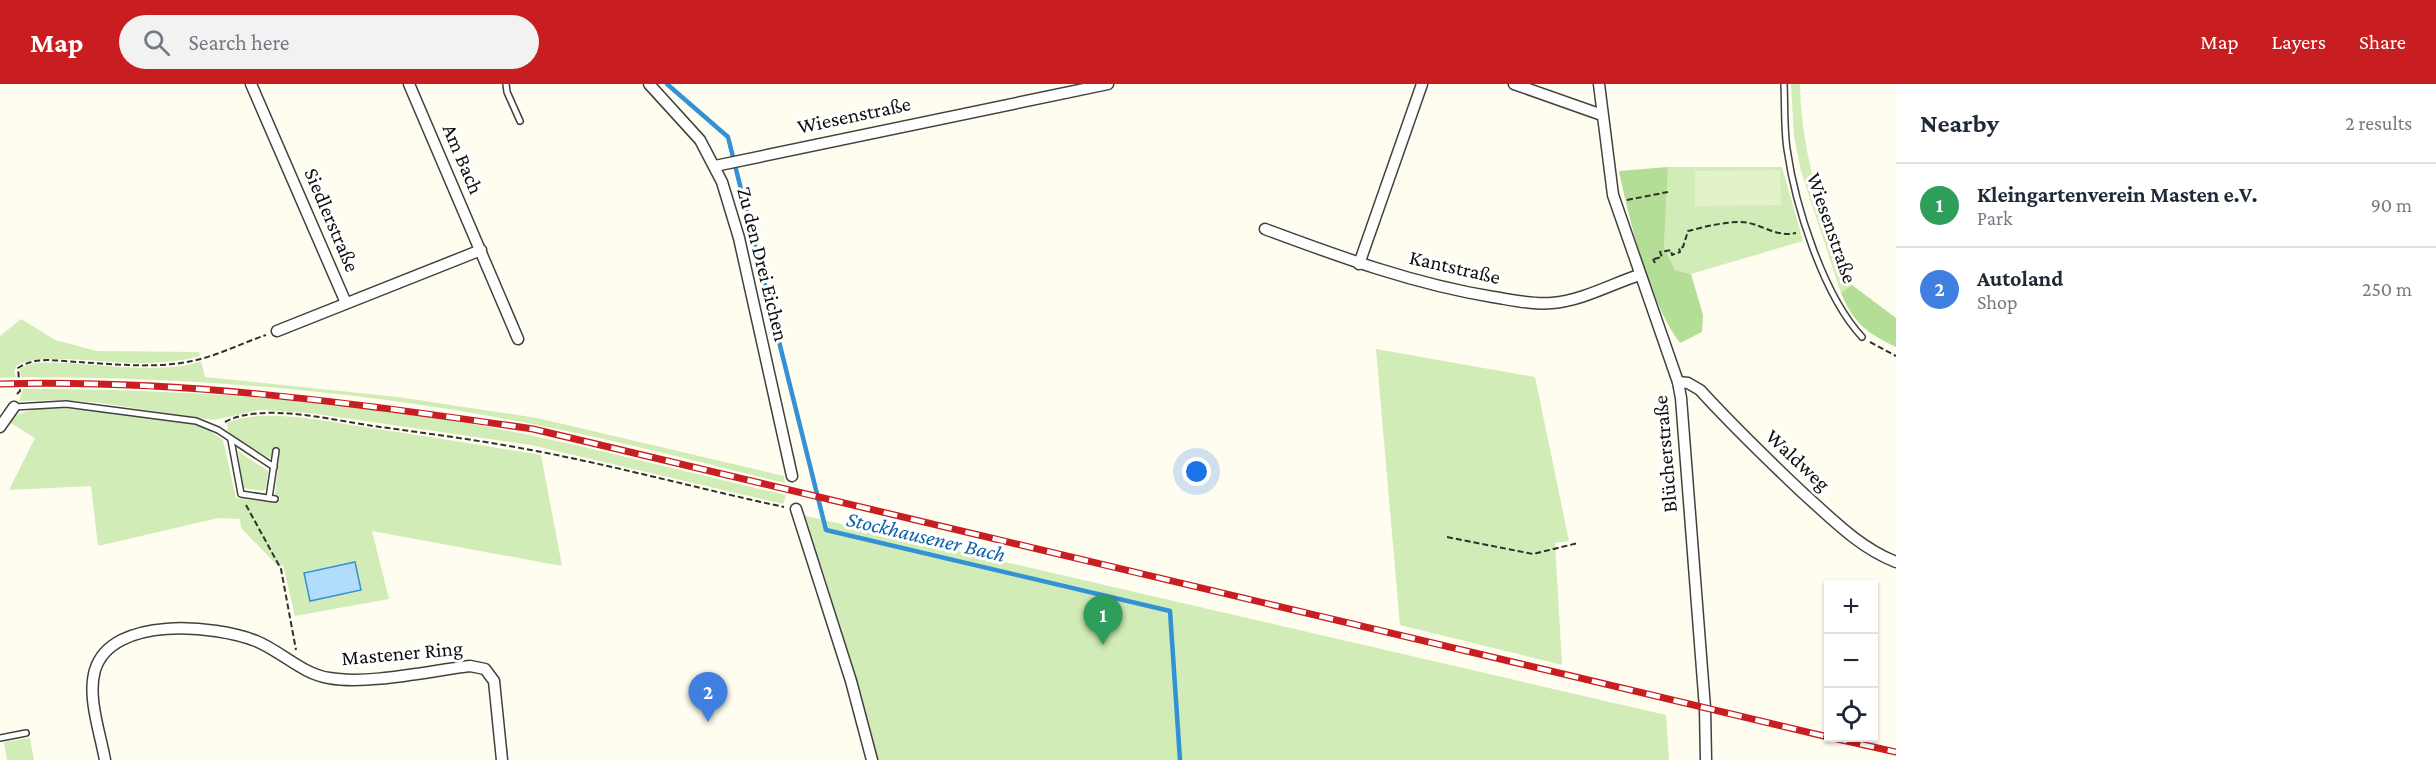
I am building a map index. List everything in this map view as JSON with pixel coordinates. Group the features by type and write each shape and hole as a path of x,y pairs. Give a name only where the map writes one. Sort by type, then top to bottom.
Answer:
{"street":[{"name":"Siedlerstraße","path":"251,84 346,303 277,331"},
{"name":"Am Bach","path":"409,84 518,339"},
{"name":"Zu den Drei Eichen","path":"649,84 700,140 715,166 739,238 792,476"},
{"name":"Wiesenstraße","path":"715,166 739,159 1108,84"},
{"path":"1359,264 1422,84"},
{"path":"1514,84 1602,115"},
{"name":"Blücherstraße","path":"1599,84 1613,195 1678,382 1685,429 1706,760"},
{"name":"Kantstraße","path":"1265,229 1359,264 1475,294 1535,303 1553,303 1573,298 1639,275"},
{"path":"346,303 481,250"},
{"name":"Waldweg","path":"1678,382 1688,383 1700,390 1764,456 1844,530 1863,545 1896,562"},
{"path":"0,427 14,407"},
{"path":"796,509 851,681 872,760"},
{"name":"Mastener Ring","path":"105,760 92,692 94,672 99,660 132,636 183,627 210,628 258,642 326,678 347,680 470,666 485,669 494,681 502,760"}],"lane":[{"path":"506,84 507,92 520,121"},
{"name":"Wiesenstraße","path":"1784,84 1787,147 1808,229 1838,306 1862,337"},
{"path":"14,407 66,404 196,421 218,430 274,467"},
{"path":"231,440 241,494 272,498 276,451"},
{"path":"0,738 26,733"}],"path":[{"path":"1643,197 1668,192"},
{"path":"1654,259 1662,257 1660,252 1671,250 1672,255 1680,252 1679,248 1683,247 1688,231 1712,226 1740,222 1782,235 1808,229"},
{"path":"14,407 13,397 20,391 18,368 24,363 43,361 136,365 179,363 194,361 277,331"},
{"path":"1862,337 1896,356"},
{"path":"218,430 223,422 236,416 258,413 308,416 531,450 796,509"},
{"path":"241,494 257,530 280,569 296,646 293,662"},
{"path":"1448,537 1533,554 1578,543"}],"green space":[{"path":"1791,84 1800,84 1804,136 1809,162 1823,212 1852,285 1841,293 1801,171 1794,137"},
{"path":"1668,167 1782,167 1803,241 1691,274 1675,270 1664,247"},
{"path":"1668,167 1664,247 1675,270 1691,274 1703,315 1702,332 1680,343 1669,326 1650,284 1619,171"},
{"path":"1780,170 1781,205 1695,206 1695,171"},
{"path":"1852,285 1896,318 1896,347 1869,332 1851,313 1841,293"},
{"path":"21,319 55,340 97,351 199,352 200,356 177,361 144,363 73,359 39,360 16,366 14,373 17,377 0,378 0,336"},
{"path":"1376,349 1535,377 1569,541 1555,543 1562,665 1400,625"},
{"path":"201,361 205,377 398,397 537,418 784,476 785,483 568,431 409,403 216,383 21,377 20,368 49,362 154,368 188,365"},
{"path":"23,389 151,391 280,399 407,414 534,436 786,495 783,504 531,445 310,413 260,410 214,420 100,403 66,400 19,401"},
{"path":"43,407 100,411 191,424 207,429 223,440 236,498 278,503 280,498 275,494 280,449 275,447 272,457 269,458 228,433 227,423 261,416 300,417 541,455 562,566 372,531 389,599 295,616 283,565 279,567 241,528 240,519 218,518 98,546 91,486 9,490 35,438 9,422 18,414"},
{"path":"238,451 268,471 266,488 263,491 243,488"},
{"path":"802,515 1666,715 1669,760 876,760 824,574"},
{"path":"30,738 34,760 7,760 4,742"}],"water":[{"path":"355,562 361,590 310,601 304,573"}],"waterway":[{"name":"Stockhausener Bach","path":"667,84 728,137 826,530 1170,611 1180,760"}],"railway":[{"path":"0,384 67,383 201,389 334,402 533,429 1824,736"},
{"path":"1851,742 1896,752"}],"place":[{"name":"Kleingartenverein Masten e.V.","path":"1103,645"},
{"name":"Autoland","path":"708,722"}]}
